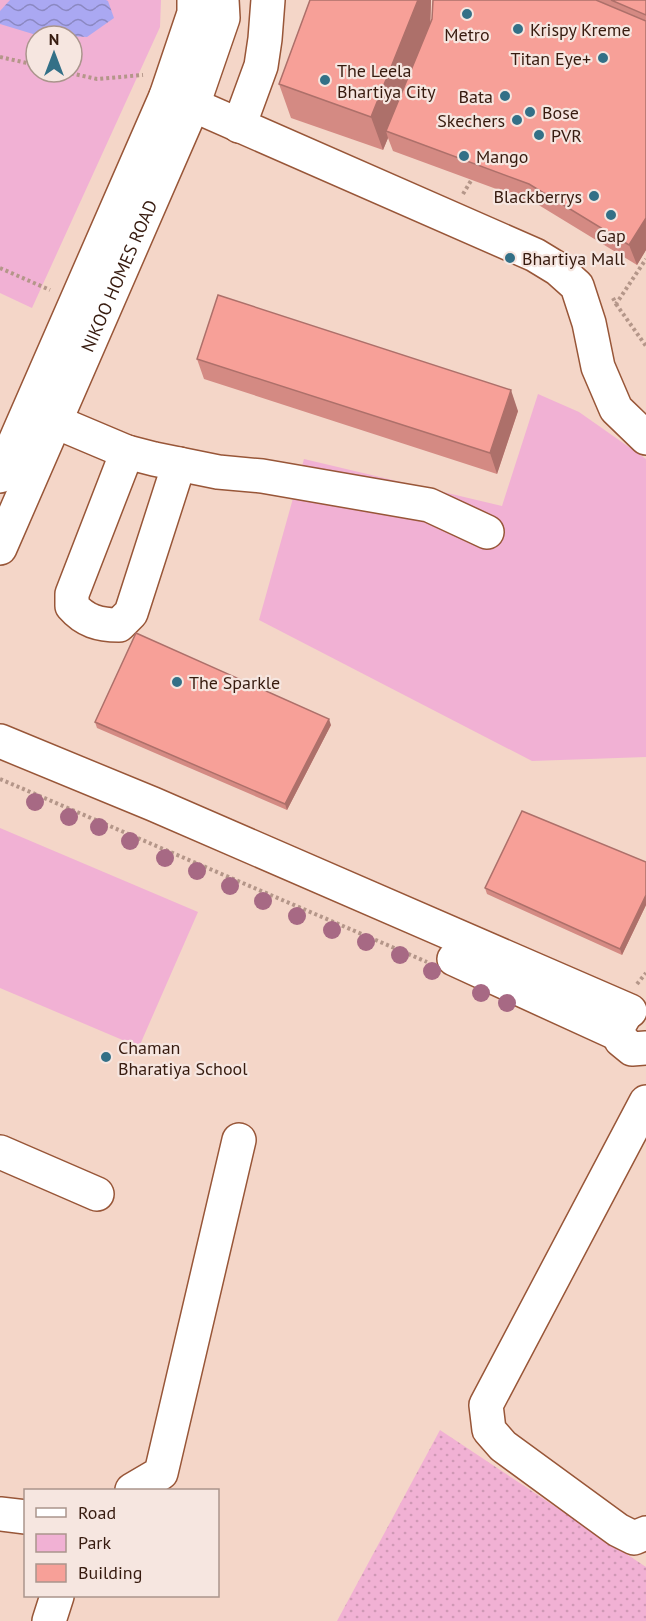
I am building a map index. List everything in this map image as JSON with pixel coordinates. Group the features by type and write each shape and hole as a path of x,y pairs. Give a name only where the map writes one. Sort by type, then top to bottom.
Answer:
{"street":[{"name":"NIKOO HOMES ROAD","path":"0,548 43,417 169,92 194,13 194,0"},
{"name":"NIKOO HOMES ROAD","path":"169,92 221,13"},
{"path":"221,13 267,16 261,66 239,126"},
{"path":"169,92 239,126 535,255 558,269 578,286 589,322 598,367 616,409 646,438"},
{"name":"NIKOO HOMES ROAD","path":"0,476 43,417"},
{"path":"43,417 127,452 218,472 262,476 429,505 487,532"},
{"path":"127,452 72,594 72,606 82,617 106,625 119,625 131,613 179,464"},
{"path":"0,741 153,804 639,1026"},
{"path":"0,760 149,819 639,1026"},
{"path":"646,1102 486,1405 489,1430 503,1446 618,1530 634,1538 646,1533"},
{"path":"135,1489 161,1473 239,1140"},
{"path":"0,1152 97,1194"},
{"path":"0,1514 24,1517"},
{"path":"49,1621 57,1597"}],"path":[{"path":"0,57 24,62"},
{"path":"84,76 169,92"},
{"path":"0,268 51,291"},
{"path":"616,304 646,346"},
{"path":"0,779 436,966"}],"green space":[{"path":"0,0 161,0 160,27 32,308 0,293"},
{"path":"538,394 579,412 646,459 646,757 532,761 259,620 304,459 502,506"},
{"path":"0,828 198,912 139,1047 0,988"},
{"path":"440,1430 646,1567 646,1621 337,1621"}],"water":[{"path":"10,0 106,0 114,18 84,37 84,24 24,24 24,31 0,24 0,11"}],"building":[{"path":"310,0 418,0 371,117 279,84"},
{"path":"433,0 596,0 646,21 646,218 629,245 529,184 386,131 432,19"},
{"path":"611,0 646,0 646,15"},
{"path":"218,295 511,390 490,453 197,359"},
{"name":"The Sparkle","path":"136,633 329,719 285,804 95,722"},
{"path":"522,811 646,862 646,895 620,949 485,888"}],"place":[{"name":"Metro","path":"467,14"},
{"name":"Krispy Kreme","path":"518,29"},
{"name":"Titan Eye+","path":"603,58"},
{"name":"The Leela Bhartiya City","path":"325,80"},
{"name":"Bata","path":"505,96"},
{"name":"Bose","path":"530,112"},
{"name":"Skechers","path":"517,120"},
{"name":"PVR","path":"539,135"},
{"name":"Mango","path":"464,156"},
{"name":"Blackberrys","path":"594,196"},
{"name":"Gap","path":"611,215"},
{"name":"Bhartiya Mall","path":"510,258"},
{"name":"The Sparkle","path":"177,682"},
{"name":"Chaman Bharatiya School","path":"106,1057"}]}
